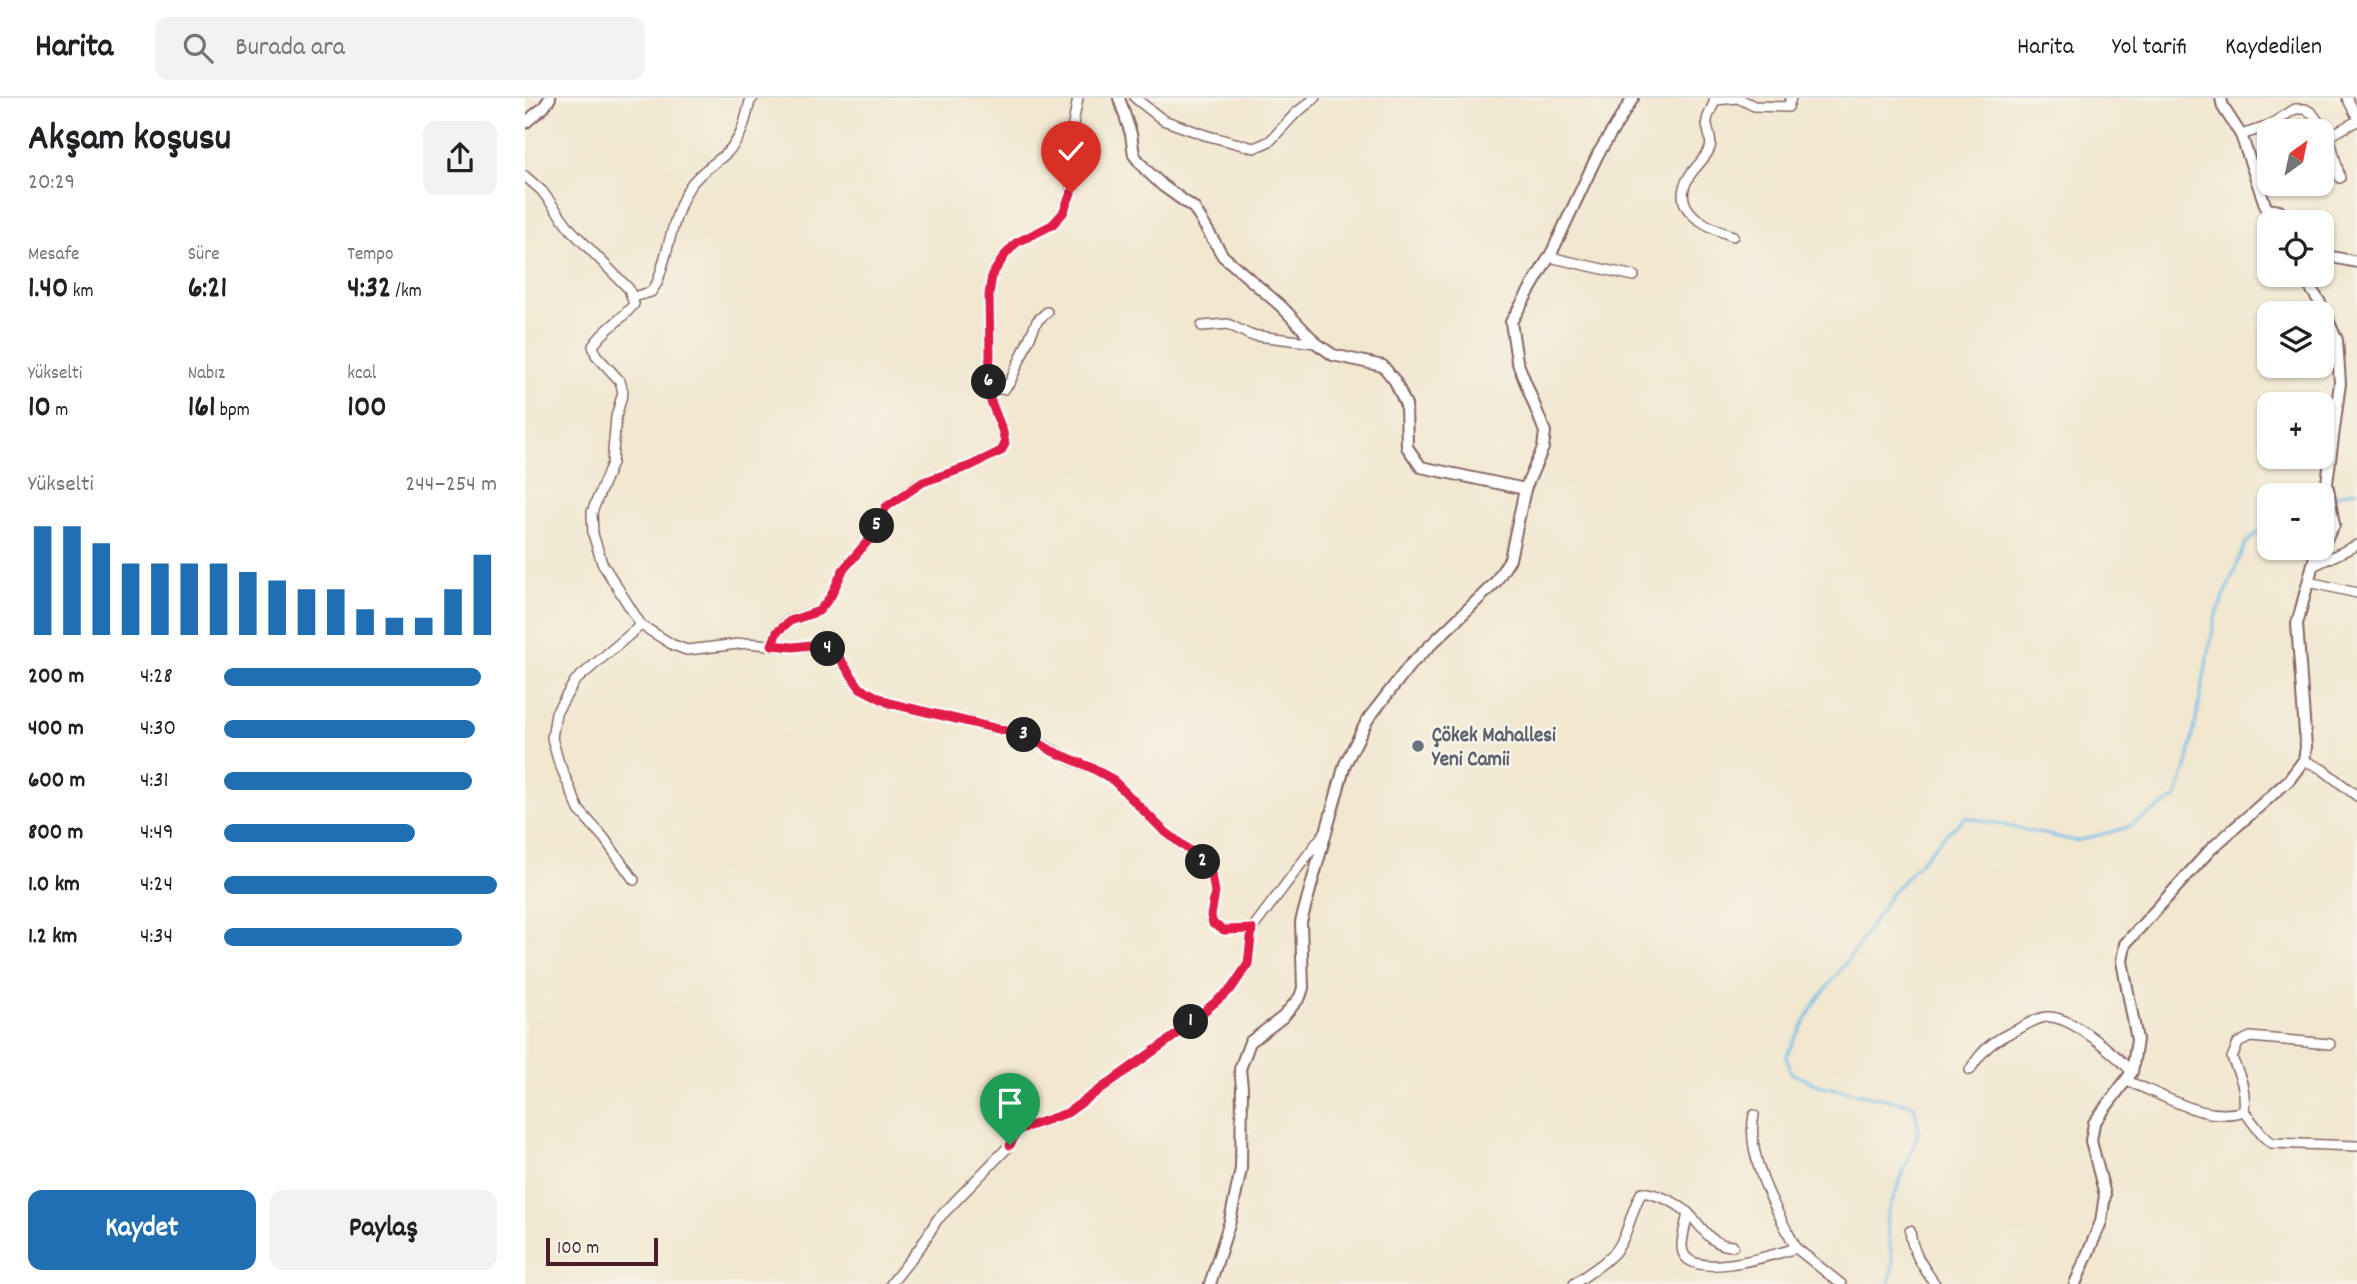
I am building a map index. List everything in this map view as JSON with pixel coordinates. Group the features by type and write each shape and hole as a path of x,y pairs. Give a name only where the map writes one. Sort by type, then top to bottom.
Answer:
{"street":[{"path":"525,123 544,107 550,98"},
{"path":"633,297 651,292 657,282 689,187 736,143 744,128 753,98"},
{"path":"772,645 777,632 790,621 819,611 831,596 843,570 873,535 886,507 923,482 970,466 1001,451 1005,444 992,407 989,389 989,295 992,275 1016,243 1052,225 1063,213 1071,193 1073,172 1070,140 1079,98"},
{"path":"1119,98 1131,134 1134,155 1163,186 1193,208 1223,256 1282,307 1316,343 1333,355 1383,366 1395,381 1406,405 1407,447 1421,467 1525,489"},
{"path":"1135,98 1163,120 1254,148 1270,141 1295,114 1315,98"},
{"path":"1210,1284 1230,1221 1241,1168 1240,1069 1250,1042 1283,1017 1300,998 1303,988 1301,922 1345,764 1368,719 1410,665 1495,583 1510,559 1525,489 1543,448 1545,432 1517,361 1511,323 1549,257 1598,154 1633,98"},
{"path":"1733,236 1695,219 1684,196 1688,178 1702,163 1710,147 1707,120 1714,99 1738,99 1754,106 1788,107 1791,98"},
{"path":"2221,98 2223,107 2241,135 2267,209 2273,210"},
{"path":"2335,132 2357,119 2347,98"},
{"path":"2279,119 2295,109 2305,109 2316,119"},
{"path":"2241,135 2257,130"},
{"path":"2335,159 2340,178"},
{"path":"525,176 543,191 571,230 629,289 635,304 600,334 593,346 596,355 620,381 623,392 616,417 612,463 593,512 593,534 602,563 641,625 673,645 687,650 747,643 793,647 820,644 836,653 860,688 889,703 1028,736 1052,751 1112,779 1163,830 1202,860 1212,876 1215,892 1211,916 1213,924 1224,930 1252,929"},
{"path":"1549,257 1634,276"},
{"path":"2334,258 2357,262"},
{"path":"2310,287 2337,340 2340,383 2327,483"},
{"path":"989,389 1004,389 1010,382 1037,321 1047,312"},
{"path":"1202,326 1228,324 1250,335 1316,343"},
{"path":"2312,566 2357,545"},
{"path":"2075,1284 2101,1222 2105,1195 2091,1142 2094,1123 2129,1076 2137,1040 2122,961 2125,944 2211,849 2289,780 2304,760 2306,747 2297,624 2315,560"},
{"path":"2309,582 2357,593"},
{"path":"634,880 604,838 579,810 558,760 552,738 556,713 575,681 641,625"},
{"path":"2304,760 2322,769 2357,796"},
{"path":"891,1284 921,1246 937,1220 1010,1145 1016,1131 1067,1113 1165,1043 1231,989 1248,964 1252,929 1325,832"},
{"path":"1970,1070 1980,1052 2004,1035 2046,1016 2065,1020 2107,1050 2129,1076 2197,1110 2234,1114 2244,1111"},
{"path":"2330,1044 2250,1037 2238,1043 2232,1058 2245,1087 2244,1111 2271,1143 2357,1146"},
{"path":"1755,1115 1752,1126 1762,1177 1797,1248 1841,1284"},
{"path":"1574,1284 1614,1252 1624,1235 1641,1192 1658,1195 1688,1213 1709,1238 1723,1246 1733,1246"},
{"path":"1688,1213 1682,1248 1688,1263 1704,1271 1727,1270 1797,1248"},
{"path":"1910,1231 1912,1245 1935,1284"}],"waterway":[{"path":"2334,496 2357,490"},
{"path":"1889,1284 1893,1264 1886,1218 1919,1131 1914,1105 1818,1085 1791,1073 1786,1056 1815,1003 1854,952 1891,894 1945,835 1966,817 2076,841 2126,828 2176,798 2188,762 2215,619 2245,544 2257,533"}],"place":[{"name":"Çökek Mahallesi Yeni Camii","path":"1418,746"}],"route":[{"path":"1010,1145 1018,1130 1067,1113 1176,1035 1231,989 1248,964 1252,929 1224,930 1213,924 1211,916 1215,892 1212,876 1202,860 1163,830 1134,798 1112,779 1052,751 1028,736 889,703 860,688 836,653 820,644 793,647 772,645 777,632 790,621 819,611 831,596 843,570 873,535 886,507 923,482 970,466 1001,451 1005,444 1003,432 988,394 989,295 992,275 1016,243 1052,225 1063,213 1071,193"}]}
